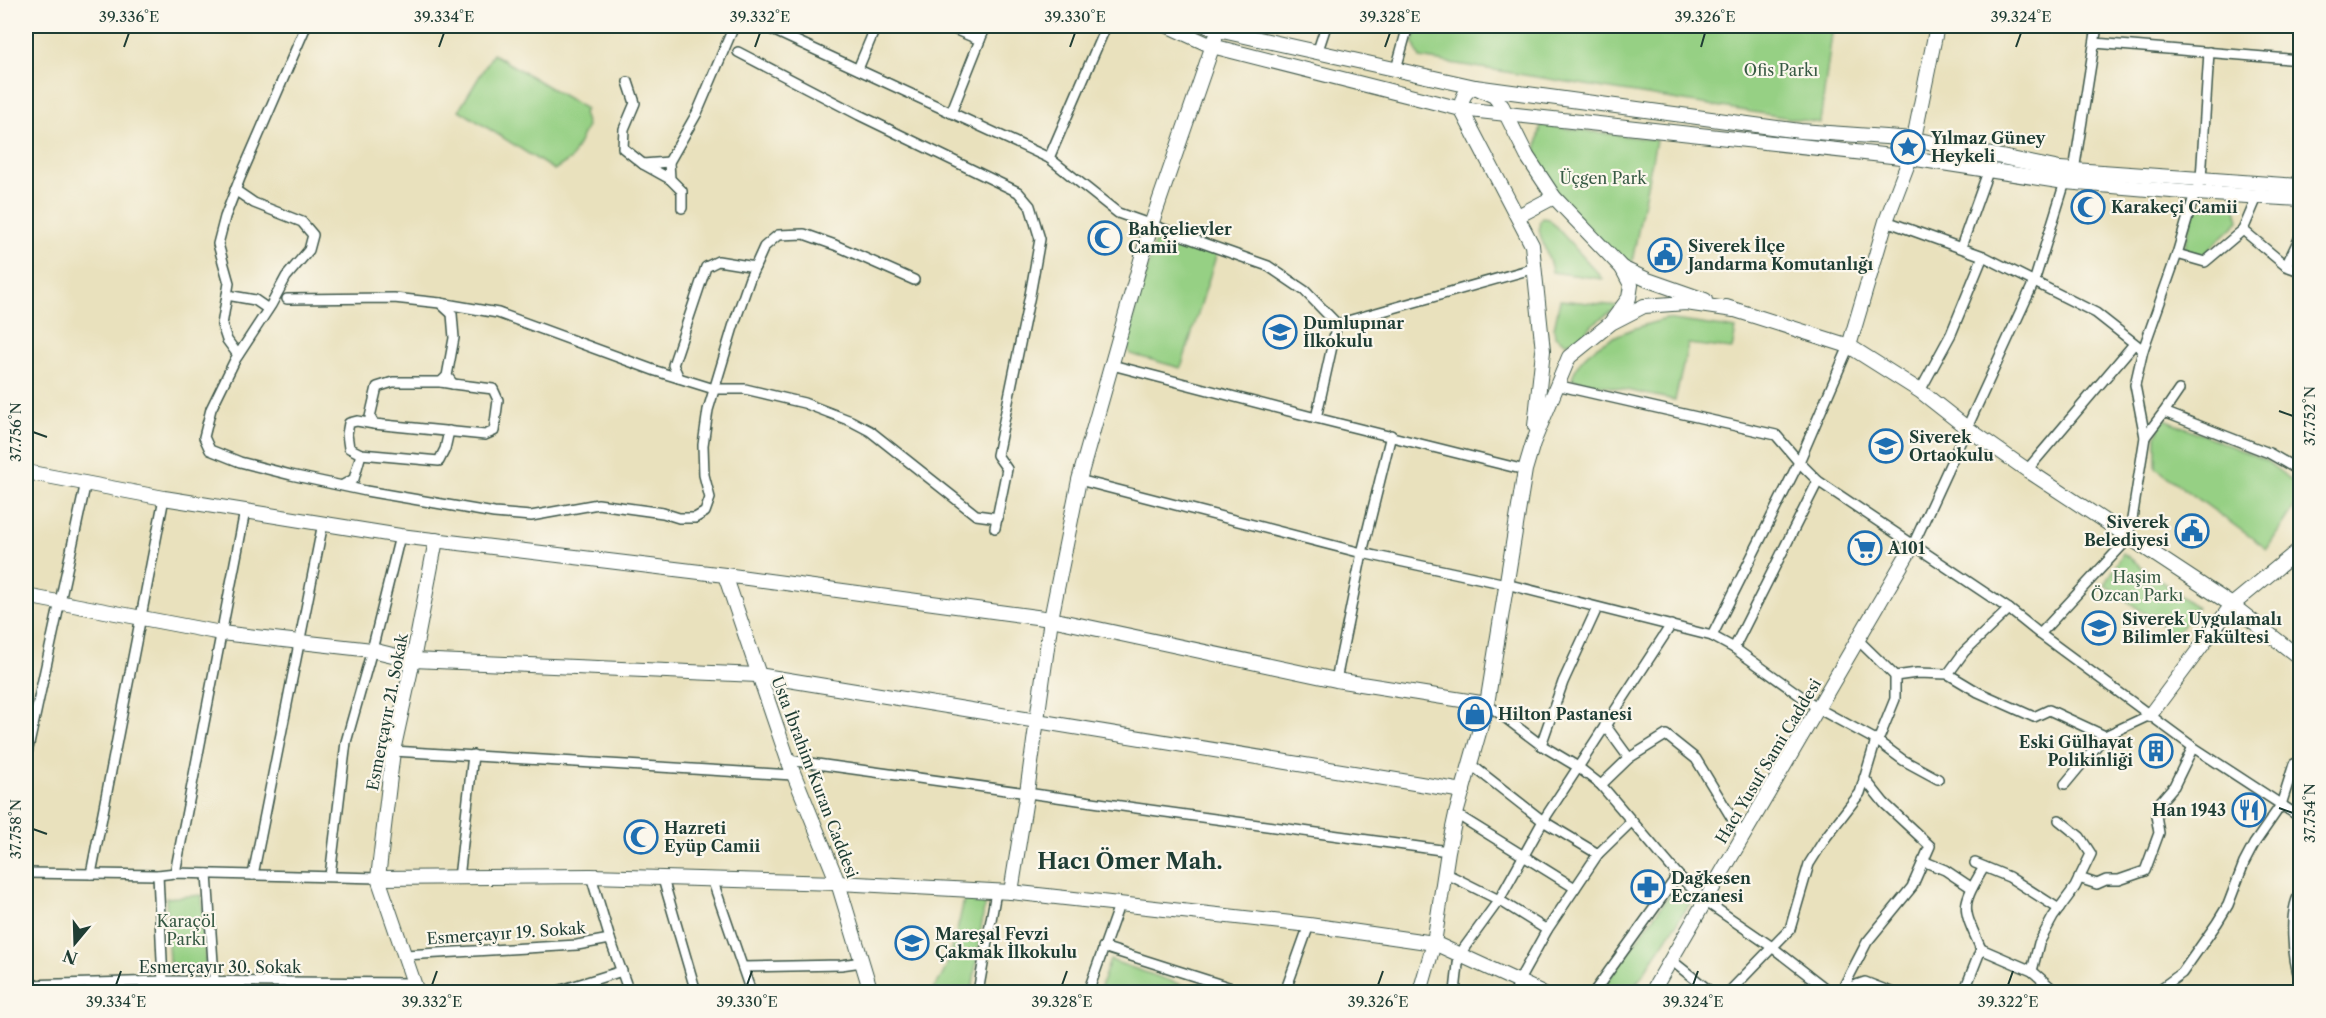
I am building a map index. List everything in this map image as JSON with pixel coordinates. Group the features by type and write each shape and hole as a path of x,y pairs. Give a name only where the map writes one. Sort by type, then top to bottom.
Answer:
{"street":[{"path":"238,355 226,340 222,325 229,283 218,244 235,190 306,26"},
{"path":"670,179 669,162 697,113 734,26"},
{"path":"764,26 1049,158 1118,213 1268,266 1305,291 1337,324"},
{"path":"858,69 876,26"},
{"path":"947,26 980,40"},
{"path":"951,113 986,26"},
{"path":"1049,158 1106,26"},
{"path":"1168,26 1212,46 1461,109 1910,158 2064,182 2195,193 2258,195 2299,190"},
{"path":"1317,52 1326,26"},
{"path":"1396,69 1408,26"},
{"path":"1712,636 1798,462 1849,346 1886,221 1910,158 1937,26"},
{"path":"2074,171 2097,26"},
{"path":"1011,892 1028,792 1052,619 1079,480 1151,225 1212,46 1215,27 1475,87 1800,131 1914,139 2074,171 2201,179 2299,190"},
{"path":"728,39 738,52 859,115 1018,192 1030,206 1040,239 997,455 1007,469 995,528"},
{"path":"2095,43 2301,60"},
{"path":"721,56 738,52"},
{"path":"2040,634 2129,538 2145,437 2135,385 2143,350 2178,254 2201,179 2209,52"},
{"path":"628,82 635,103 624,129 623,148 643,164 670,179 682,191 682,208"},
{"path":"1475,87 1466,92 1462,98 1461,109 1532,245 1543,351 1533,443"},
{"path":"1475,87 1494,96 1508,114 1527,156 1554,197 1622,268 1631,285 1629,298 1611,323"},
{"path":"643,164 669,162"},
{"path":"1960,247 1989,169"},
{"path":"2299,190 2301,170"},
{"path":"1912,545 2034,282 2064,182"},
{"path":"235,190 254,203 302,222 313,234 309,250 286,277 270,307 238,355 211,409 204,437 210,450 240,462 366,491 495,513 531,516 598,504 663,513 679,518 695,518 705,512 711,498 704,475 703,445 708,410 733,327 755,267 764,247 778,235 804,234 835,245 914,280"},
{"path":"2178,254 2205,262 2243,230 2258,195"},
{"path":"1518,216 1554,197"},
{"path":"1886,221 1983,256 2096,313 2143,350"},
{"path":"2243,230 2286,266 2301,271"},
{"path":"2286,266 2301,237"},
{"path":"1920,391 1952,334 1983,256"},
{"path":"679,378 673,365 706,267 718,261 755,267"},
{"path":"1337,324 1535,268"},
{"path":"1622,268 1648,280 1734,310 1849,346 1920,391 1966,428 2027,470 2232,605 2301,658"},
{"path":"280,287 287,299"},
{"path":"227,295 255,300 270,307"},
{"path":"270,307 287,299 394,298 498,313 656,371 714,389 745,390 804,403 851,421 870,431 976,515 998,518"},
{"path":"440,303 452,314 454,338 447,381"},
{"path":"1420,993 1434,943 1456,814 1486,704 1525,470 1533,443 1569,357 1611,323 1644,306 1686,303 1734,310"},
{"path":"452,314 460,306"},
{"path":"1316,418 1337,324"},
{"path":"2027,470 2134,345"},
{"path":"1543,351 1569,357"},
{"path":"656,371 673,365"},
{"path":"1112,365 1525,470"},
{"path":"372,421 376,387 393,382 447,381 493,389 498,400 494,432 485,435 372,421 349,423 347,434 349,448 361,455 439,461 449,432"},
{"path":"1556,386 1776,435 1818,482 2009,609 2193,747 2301,817"},
{"path":"2145,437 2179,390"},
{"path":"2164,412 2269,453 2301,471"},
{"path":"1336,680 1362,553 1391,435"},
{"path":"344,485 354,479 361,455"},
{"path":"26,472 164,498 400,536 725,575 1052,619 1336,680 1486,704 1541,745 1601,784 1678,875 1706,901 1830,993"},
{"path":"354,479 366,491"},
{"path":"1079,480 1362,553 1506,585 1712,636 1734,648 1819,709 1876,740 1903,760 1938,779"},
{"path":"26,758 62,602 86,482"},
{"path":"1734,648 1818,482"},
{"path":"91,874 164,498"},
{"path":"175,873 244,511"},
{"path":"253,875 323,523"},
{"path":"330,876 346,742 372,650 400,536"},
{"name":"Esmerçayır 21. Sokak","path":"415,988 378,878 393,751 436,540"},
{"name":"Hacı Yusuf Sami Caddesi","path":"1652,993 1742,835 1819,709 1912,545"},
{"path":"2065,784 2105,736 2150,715 2232,605 2300,552"},
{"name":"Usta İbrahim Kuran Caddesi","path":"725,575 788,760 838,883 871,993"},
{"path":"26,596 221,633 372,650 413,660 758,675 1463,791"},
{"path":"1541,745 1563,681 1597,608"},
{"path":"1948,674 1964,652 2009,609"},
{"path":"1455,993 1459,955 1499,900 1543,821 1671,625"},
{"path":"1729,993 1790,929 1809,864 1860,793 1876,740 1880,736 1895,699 1895,676 1858,640"},
{"path":"1895,676 1917,673 1948,674 1978,692 2034,717 2049,710 2105,736"},
{"path":"1605,725 1629,758"},
{"path":"1601,784 1629,758 1666,735 1696,759 1742,835"},
{"path":"2079,878 2097,884 2145,872 2159,833 2156,815 2158,808 2174,786 2193,747"},
{"path":"393,751 794,775"},
{"path":"459,878 473,755"},
{"path":"788,760 1448,851"},
{"path":"2156,993 2182,973 2217,923 2228,905 2254,844 2281,805 2294,764 2301,762"},
{"path":"1469,763 1543,821 1598,854"},
{"path":"1840,990 1867,942 1912,887 1930,846 1884,803 1863,778"},
{"path":"1456,814 1575,888"},
{"path":"2032,971 2039,943 2091,854 2080,837 2059,820"},
{"path":"1517,987 1547,930 1598,854 1632,821"},
{"path":"1923,861 1945,870 1972,888"},
{"path":"2056,993 2032,971 1981,949 1965,913 1968,895 1979,865 2009,877 2059,909"},
{"path":"26,873 158,875 175,873 378,878 591,876 838,883 1011,892 1309,925 1434,943 1517,987 1541,993"},
{"path":"1445,873 1499,900 1547,930"},
{"path":"207,874 215,993"},
{"path":"158,875 163,981"},
{"path":"1594,993 1678,875"},
{"path":"591,876 629,993"},
{"path":"663,879 696,993"},
{"path":"712,879 751,993"},
{"path":"978,993 996,892"},
{"path":"2301,893 2295,901 2294,941 2295,964 2301,980"},
{"path":"1088,993 1119,905"},
{"path":"1285,993 1309,925"},
{"name":"Esmerçayır 19. Sokak","path":"405,955 577,945 610,939"},
{"path":"1103,947 1244,993"},
{"path":"1964,993 1981,949"},
{"path":"1671,960 1711,993"},
{"path":"743,967 841,965 862,962"},
{"path":"555,993 622,972"},
{"name":"Esmerçayır 30. Sokak","path":"26,985 215,981 415,988"},
{"path":"1840,990 1865,982 1891,993"}],"green space":[{"name":"Ofis Parkı","path":"1418,26 1833,26 1820,123 1420,58 1413,43"},
{"path":"493,54 586,109 583,113 587,126 571,159 554,170 459,110"},
{"name":"Üçgen Park","path":"1541,125 1656,140 1631,267 1617,261 1533,166"},
{"path":"2199,205 2235,205 2239,221 2199,259 2184,249 2194,211"},
{"path":"1542,218 1549,219 1603,279 1552,272 1539,229"},
{"path":"1157,234 1217,253 1181,368 1130,354 1126,343"},
{"path":"1560,300 1619,306 1593,324 1579,339 1565,343 1555,336 1554,328"},
{"path":"1666,319 1736,329 1732,349 1688,344 1675,400 1572,379 1577,366 1597,346 1625,332"},
{"path":"2164,419 2265,460 2300,487 2300,498 2267,549 2156,468 2156,435"},
{"name":"Haşim Özcan Parkı","path":"2123,553 2197,608 2175,635 2105,585"},
{"path":"1674,888 1691,902 1631,992 1600,992"},
{"name":"Karaçöl Parkı","path":"202,895 206,968 186,971 169,962 166,898"},
{"path":"964,900 985,901 972,992 928,992 936,986 947,964"},
{"path":"1110,960 1202,992 1099,992"}],"place":[{"name":"Yılmaz Güney Heykeli","path":"1908,147"},
{"name":"Karakeçi Camii","path":"2088,207"},
{"name":"Bahçelievler Camii","path":"1105,238"},
{"name":"Siverek İlçe Jandarma Komutanlığı","path":"1665,255"},
{"name":"Dumlupınar İlkokulu","path":"1280,332"},
{"name":"Siverek Ortaokulu","path":"1886,446"},
{"name":"Siverek Belediyesi","path":"2192,531"},
{"name":"A101","path":"1865,548"},
{"name":"Siverek Uygulamalı Bilimler Fakültesi","path":"2099,628"},
{"name":"Hilton Pastanesi","path":"1475,714"},
{"name":"Eski Gülhayat Polikinliği","path":"2156,751"},
{"name":"Han 1943","path":"2249,810"},
{"name":"Hazreti Eyüp Camii","path":"641,837"},
{"name":"Dağkesen Eczanesi","path":"1648,887"},
{"name":"Mareşal Fevzi Çakmak İlkokulu","path":"912,943"}],"district":[{"name":"Hacı Ömer Mah.","path":"1130,861"}]}
